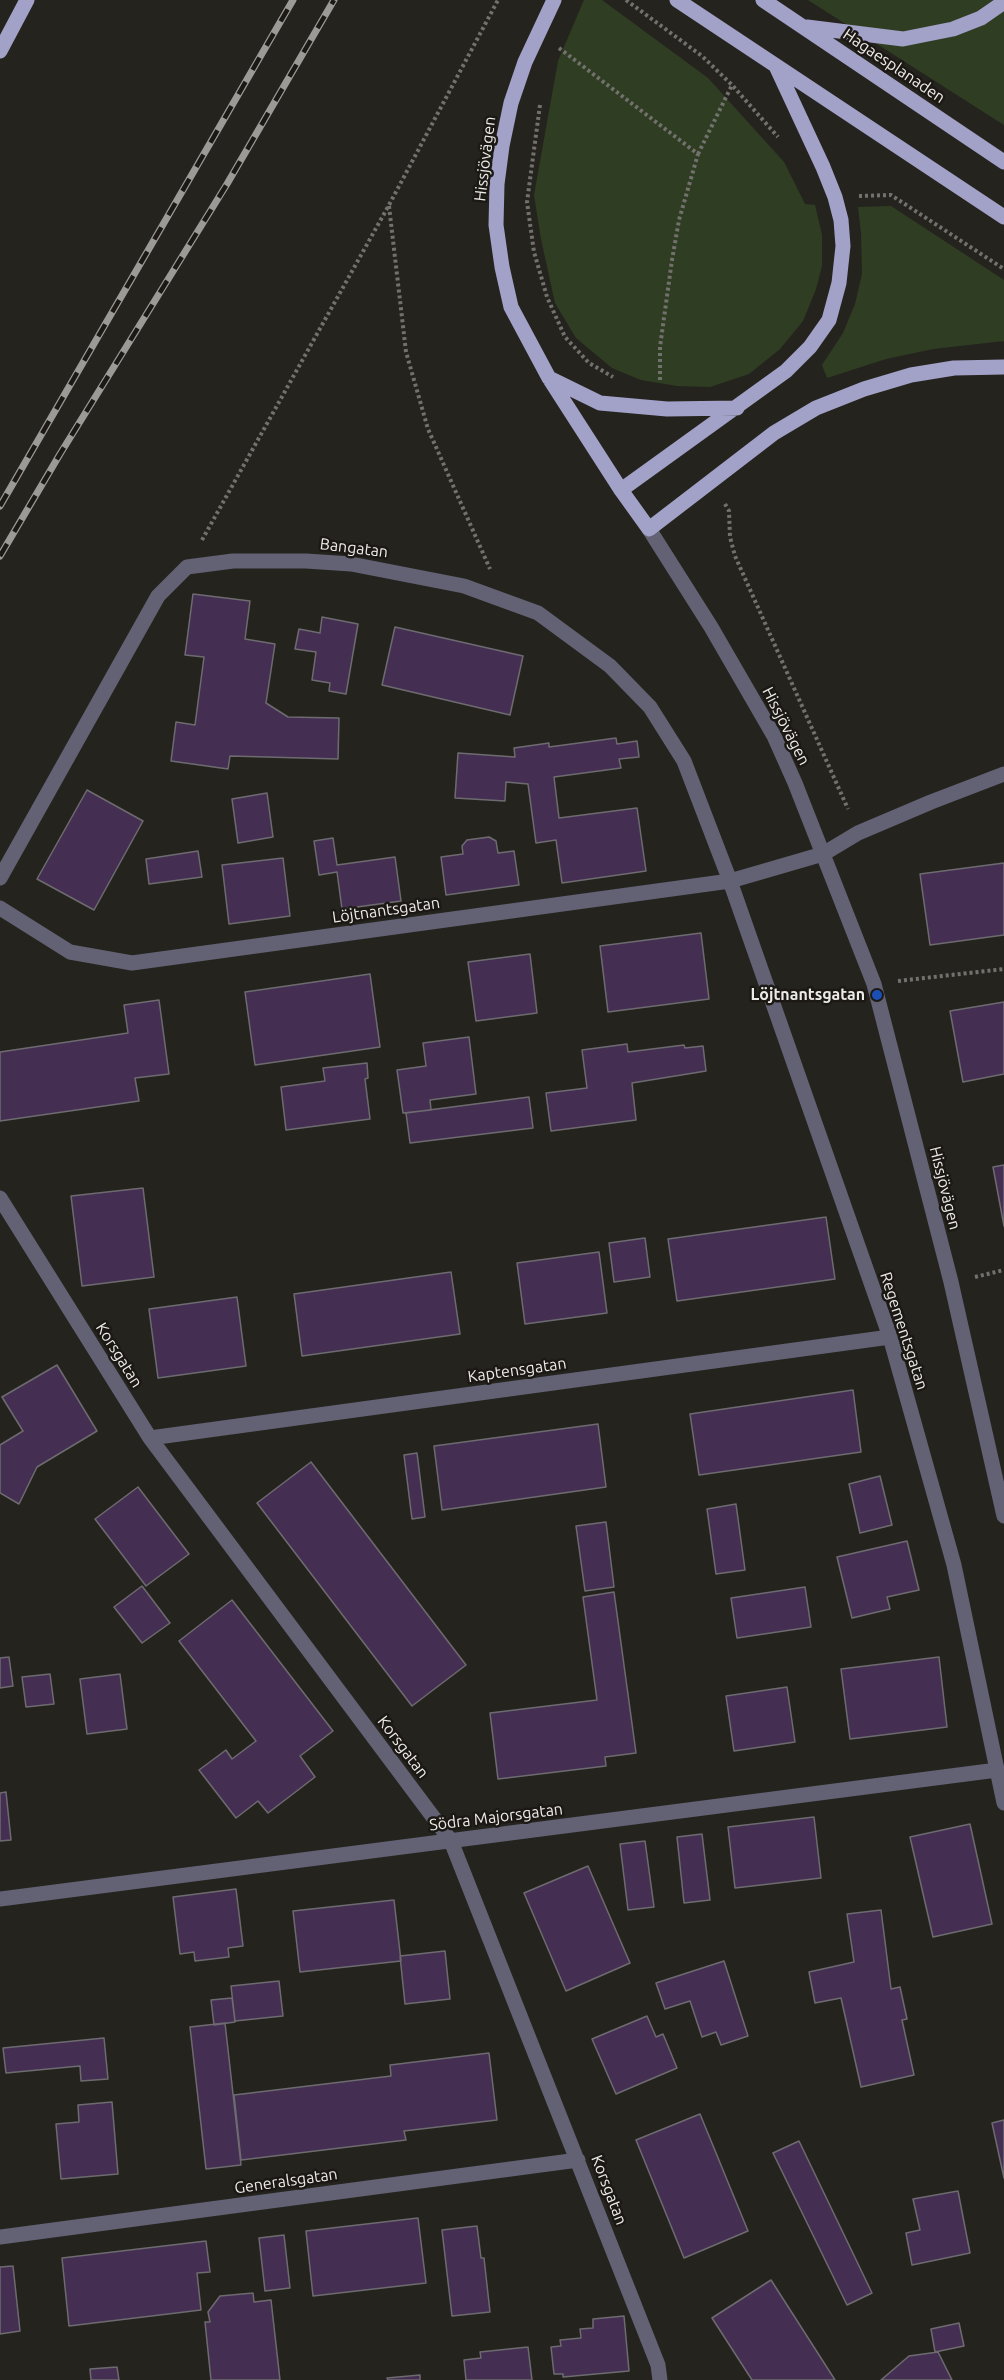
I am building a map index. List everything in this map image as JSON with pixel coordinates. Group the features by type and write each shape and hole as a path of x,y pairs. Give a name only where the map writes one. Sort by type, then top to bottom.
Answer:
{"main road":[{"path":"0,51 27,0"},
{"name":"Hissjövägen","path":"554,0 525,62 511,103 497,184 496,225 511,307 549,378 621,490 649,529"},
{"path":"677,0 1004,217"},
{"name":"Hagaesplanaden","path":"763,0 1004,162"},
{"path":"804,27 903,39 953,30 981,18 1004,2"},
{"path":"621,490 786,371 810,347 829,320 839,283 843,246 841,220 835,197 776,66"},
{"path":"649,529 774,434 825,405 911,375 954,368 1004,367"},
{"path":"549,378 600,403 667,409 737,408"}],"street":[{"name":"Hissjövägen","path":"649,529 711,627 774,736 874,984 951,1282 1004,1516"},
{"name":"Bangatan","path":"187,567 233,561 306,561 351,564 464,586 538,614 610,666 650,707 684,761 730,880"},
{"path":"0,878 158,596 187,567"},
{"name":"Löjtnantsgatan","path":"0,908 70,952 132,963 730,880 823,854 858,833 1004,774"},
{"name":"Regementsgatan","path":"730,880 890,1337 954,1565 1004,1803"},
{"name":"Korsgatan","path":"0,1197 150,1438 451,1841 658,2365 660,2380"},
{"name":"Kaptensgatan","path":"150,1438 890,1337"},
{"name":"Södra Majorsgatan","path":"0,1899 997,1770"},
{"name":"Generalsgatan","path":"0,2237 578,2160"}],"path":[{"path":"187,567 389,205 498,0"},
{"path":"626,0 702,56 732,85 782,141"},
{"path":"555,59 558,48 698,154"},
{"path":"667,409 660,387 660,347 679,220 698,154 732,85"},
{"path":"543,93 527,202 534,252 547,297 565,337 589,363 620,379"},
{"path":"835,197 891,195 1004,269"},
{"path":"389,205 406,352 428,429 504,600"},
{"path":"711,483 729,511 730,537 735,556 858,833"},
{"path":"874,984 1004,969"}],"green space":[{"path":"584,0 602,0 708,78 784,162 805,204 815,205 822,235 822,266 816,289 803,321 780,349 749,374 710,387 677,386 641,380 612,368 576,338 555,303 534,195 558,61"},
{"path":"808,0 1004,0 1004,125"},
{"path":"891,206 1004,280 1004,341 933,349 886,359 827,378 822,365 843,333 855,304 862,274 858,207"}],"building":[{"path":"193,594 250,601 245,639 275,644 266,703 288,717 339,718 338,759 230,756 228,769 171,761 176,722 195,725 204,657 185,655"},
{"path":"322,617 358,624 346,694 329,691 330,683 312,680 316,652 295,649 299,629 320,633"},
{"path":"395,627 523,656 510,715 382,685"},
{"path":"616,738 617,744 637,741 639,757 619,759 621,768 554,777 559,818 637,808 646,871 562,883 556,840 536,843 528,784 506,782 505,801 455,798 458,753 515,757 514,748 549,743 549,747"},
{"path":"87,790 143,821 94,910 37,879"},
{"path":"267,793 273,837 238,843 232,799"},
{"path":"489,837 496,841 498,853 514,851 519,885 446,895 441,857 463,854 462,846 467,840"},
{"path":"333,838 337,865 395,857 401,901 342,909 337,872 319,875 314,841"},
{"path":"198,851 202,877 149,884 146,859"},
{"path":"283,858 290,916 229,924 222,865"},
{"path":"1004,863 1004,935 930,945 920,874"},
{"path":"701,933 709,999 608,1012 600,946"},
{"path":"530,954 537,1013 476,1021 468,962"},
{"path":"370,974 380,1047 255,1065 245,992"},
{"path":"159,1000 169,1074 135,1078 139,1101 0,1121 0,1052 128,1033 124,1005"},
{"path":"1004,1002 1004,1074 963,1082 950,1011"},
{"path":"469,1037 476,1094 430,1100 431,1110 403,1113 397,1070 426,1066 423,1043"},
{"path":"627,1044 628,1052 684,1045 685,1048 703,1046 706,1071 632,1083 636,1120 551,1131 546,1093 587,1088 582,1050"},
{"path":"367,1063 368,1078 365,1079 370,1119 286,1130 281,1087 325,1081 323,1068"},
{"path":"529,1097 533,1128 410,1143 406,1113"},
{"path":"1004,1165 1004,1226 993,1167"},
{"path":"143,1188 154,1277 82,1286 71,1196"},
{"path":"826,1217 835,1279 677,1301 668,1239"},
{"path":"645,1238 650,1277 614,1282 609,1243"},
{"path":"599,1252 607,1313 525,1324 517,1263"},
{"path":"451,1272 460,1334 302,1356 294,1294"},
{"path":"237,1297 246,1366 158,1378 149,1309"},
{"path":"57,1365 97,1431 37,1467 19,1504 0,1493 0,1445 23,1431 2,1397"},
{"path":"853,1390 861,1452 699,1475 690,1414"},
{"path":"598,1424 606,1487 442,1510 434,1446"},
{"path":"417,1453 425,1517 412,1519 404,1455"},
{"path":"311,1462 466,1665 412,1706 257,1503"},
{"path":"880,1476 892,1525 860,1533 849,1484"},
{"path":"138,1487 189,1554 146,1586 95,1519"},
{"path":"736,1504 745,1570 716,1574 707,1509"},
{"path":"606,1522 614,1587 585,1591 576,1526"},
{"path":"907,1541 919,1590 887,1597 890,1609 852,1618 837,1557"},
{"path":"142,1586 170,1623 142,1643 114,1607"},
{"path":"805,1587 811,1627 737,1638 731,1598"},
{"path":"614,1592 636,1753 605,1757 606,1766 498,1779 490,1713 597,1700 583,1597"},
{"path":"232,1600 333,1731 300,1756 315,1777 268,1813 258,1801 236,1818 199,1770 226,1750 232,1759 256,1741 179,1641"},
{"path":"9,1657 13,1686 0,1688 0,1658"},
{"path":"939,1657 947,1727 850,1739 841,1669"},
{"path":"50,1674 54,1704 26,1707 22,1677"},
{"path":"120,1674 127,1729 87,1734 80,1679"},
{"path":"787,1687 795,1742 734,1751 726,1696"},
{"path":"6,1792 11,1840 0,1841 0,1793"},
{"path":"814,1817 821,1878 735,1888 728,1827"},
{"path":"970,1824 992,1924 933,1937 910,1837"},
{"path":"702,1834 710,1900 684,1903 677,1837"},
{"path":"645,1841 654,1907 628,1910 620,1844"},
{"path":"588,1866 630,1963 566,1991 524,1893"},
{"path":"236,1889 243,1946 228,1948 229,1957 195,1961 194,1952 180,1954 173,1897"},
{"path":"394,1900 401,1961 300,1972 293,1911"},
{"path":"881,1910 891,1989 900,1987 907,2019 902,2020 914,2075 861,2087 841,1998 815,2003 809,1972 854,1962 847,1914"},
{"path":"445,1951 450,1999 405,2004 400,1956"},
{"path":"724,1961 748,2036 721,2045 716,2032 702,2037 690,2001 665,2009 656,1983"},
{"path":"279,1981 283,2016 235,2021 231,1986"},
{"path":"232,1998 235,2022 214,2025 211,2000"},
{"path":"647,2016 656,2037 663,2034 677,2068 616,2094 592,2039"},
{"path":"225,2023 241,2165 206,2169 190,2027"},
{"path":"104,2038 108,2079 81,2081 80,2066 6,2073 3,2048"},
{"path":"489,2053 497,2120 404,2131 406,2140 241,2160 234,2095 391,2076 390,2065"},
{"path":"112,2102 118,2174 61,2179 56,2124 79,2122 78,2105"},
{"path":"700,2114 748,2231 684,2258 636,2140"},
{"path":"1004,2120 1004,2178 992,2123"},
{"path":"799,2141 872,2293 847,2305 773,2153"},
{"path":"958,2191 970,2253 912,2265 906,2233 920,2230 913,2199"},
{"path":"418,2218 426,2283 313,2296 306,2231"},
{"path":"477,2226 481,2258 484,2258 490,2312 452,2316 442,2230"},
{"path":"284,2235 290,2288 265,2291 259,2238"},
{"path":"206,2241 210,2272 197,2273 201,2310 69,2326 62,2258"},
{"path":"13,2266 20,2331 0,2334 0,2267"},
{"path":"771,2280 835,2380 752,2380 712,2318"},
{"path":"253,2293 254,2302 271,2300 280,2380 211,2380 205,2322 210,2322 208,2312 220,2296"},
{"path":"624,2316 629,2371 563,2377 563,2374 554,2374 551,2347 561,2346 560,2340 581,2338 580,2329 593,2328 593,2319"},
{"path":"959,2323 964,2346 935,2352 931,2329"},
{"path":"528,2347 532,2380 466,2380 464,2360 481,2358 480,2352"},
{"path":"938,2352 952,2380 881,2380 909,2356"},
{"path":"117,2367 119,2380 91,2380 90,2369"},
{"path":"420,2375 420,2380 388,2380 387,2378"}],"railway":[{"path":"0,506 293,0"},
{"path":"0,556 60,454 227,184 334,0"}],"place":[{"name":"Löjtnantsgatan","path":"877,995"}]}
